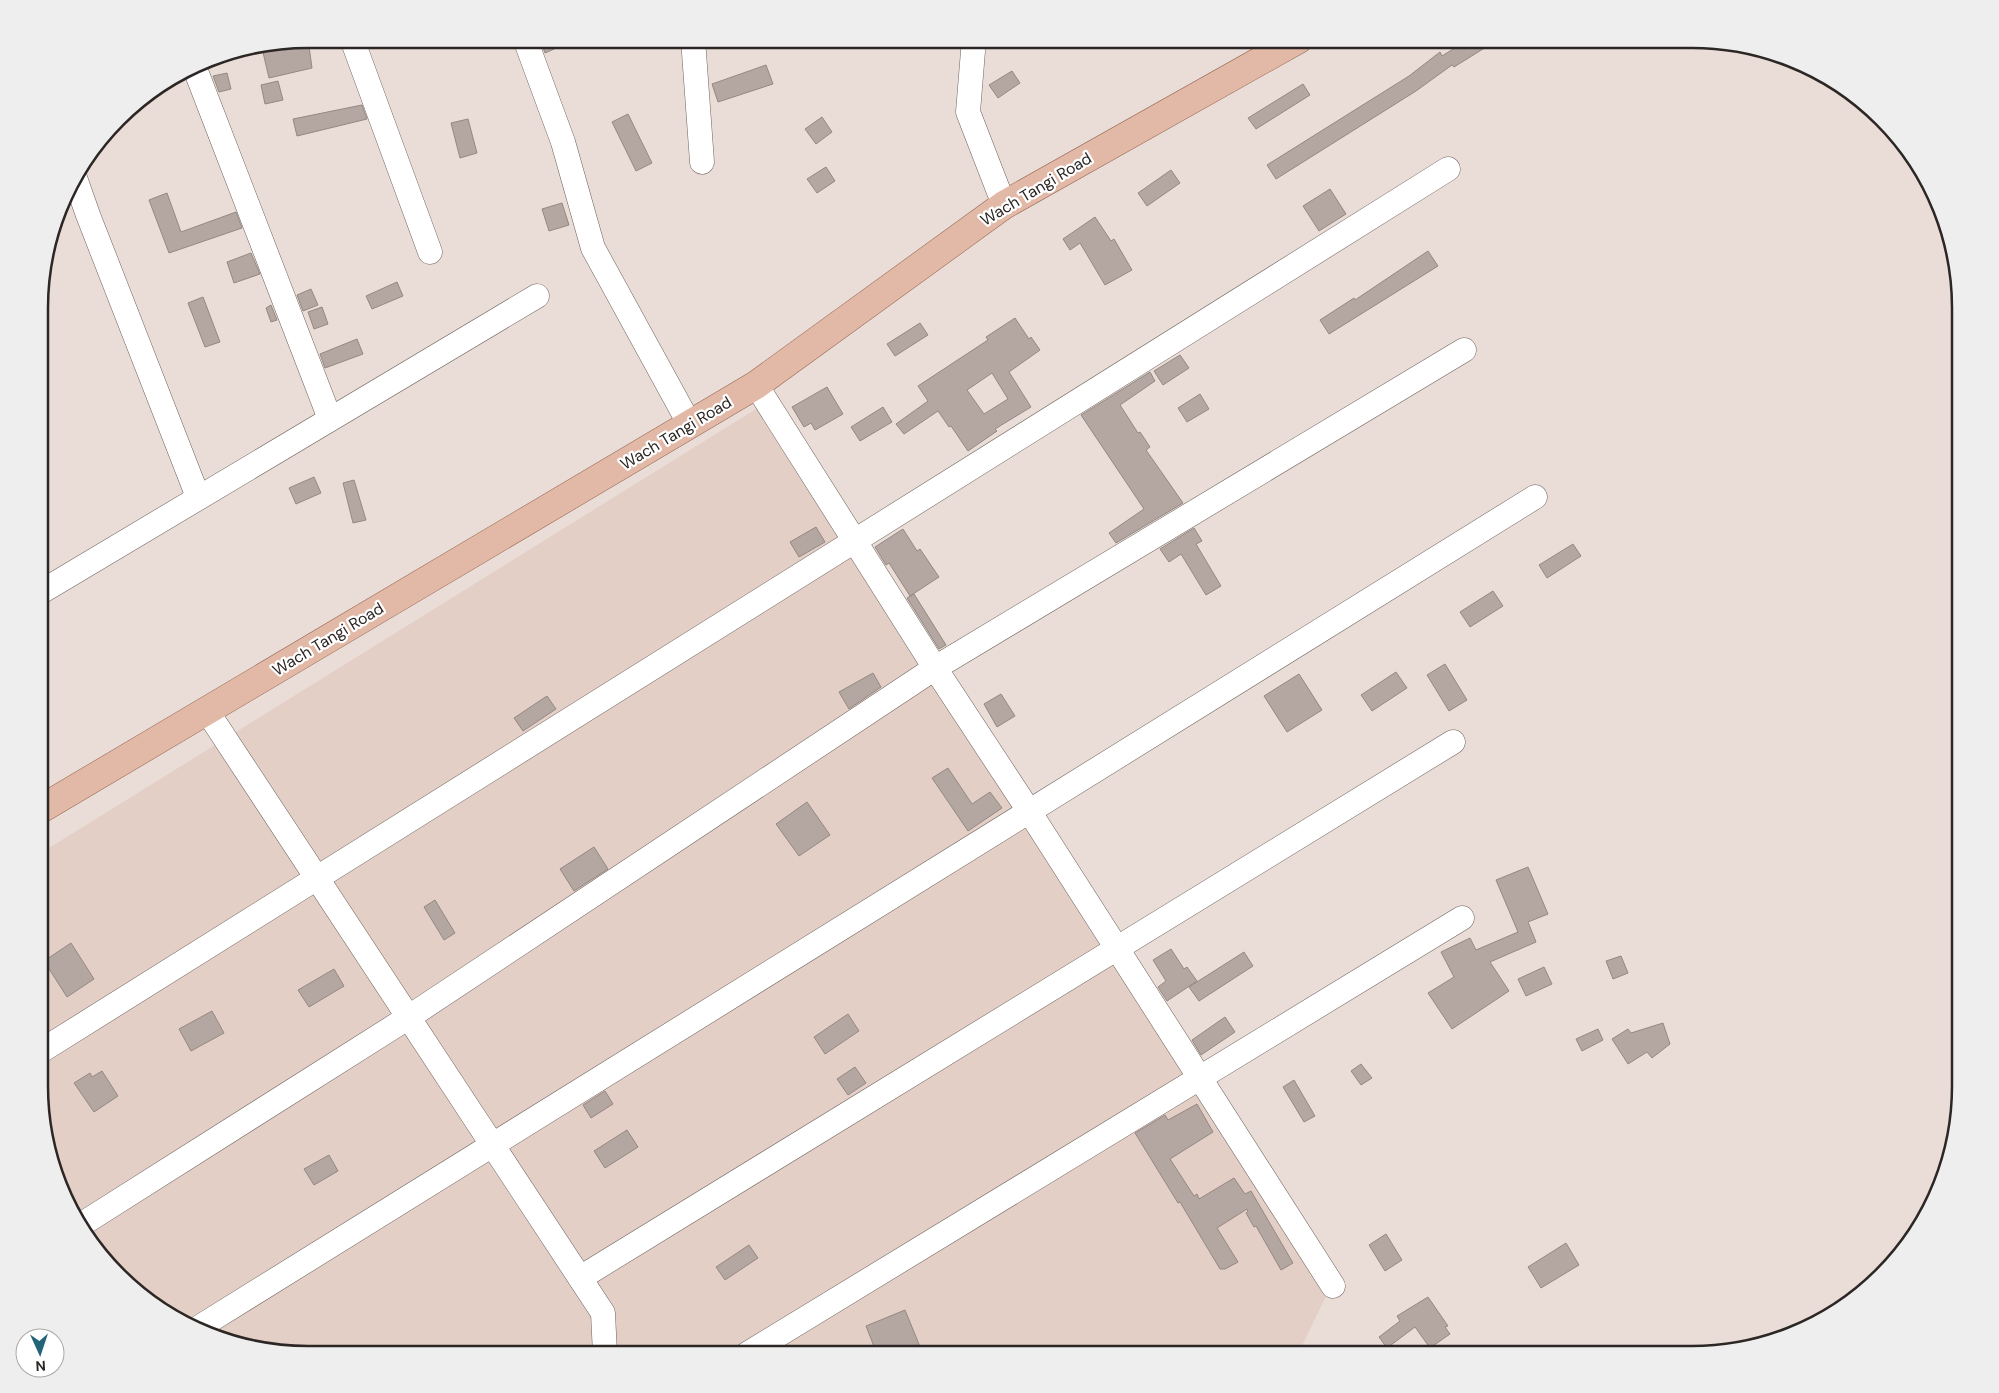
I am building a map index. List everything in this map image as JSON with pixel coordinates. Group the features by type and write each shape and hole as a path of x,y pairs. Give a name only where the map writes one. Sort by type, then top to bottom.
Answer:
{"main road":[{"name":"Wach Tangi Road","path":"48,805 756,385 1004,205 1283,48"}],"street":[{"path":"355,48 430,252"},
{"path":"528,48 564,142 593,248 690,425"},
{"path":"694,48 702,162"},
{"path":"973,48 968,112 1004,205"},
{"path":"196,72 330,419"},
{"path":"48,1048 1448,169"},
{"path":"78,185 198,497"},
{"path":"48,588 537,296"},
{"path":"86,1222 409,1017 935,668 1464,350"},
{"path":"756,385 856,540 935,668 1029,811 1333,1286"},
{"path":"204,1324 1535,497"},
{"path":"207,710 603,1313 605,1346"},
{"path":"580,1278 1453,742"},
{"path":"761,1346 1462,918"}],"shaded area":[{"path":"772,399 1329,1290 1302,1346 307,1346 256,1341 224,1332 192,1319 163,1302 136,1281 112,1257 82,1216 61,1169 52,1137 48,1103 48,849"}],"building":[{"path":"309,48 312,68 269,78 263,51"},
{"path":"543,48 556,48 545,53"},
{"path":"1455,48 1485,48 1454,67 1452,65 1416,91 1276,179 1267,165 1409,76 1440,52 1442,56"},
{"path":"766,65 773,84 718,102 712,84"},
{"path":"1012,71 1020,83 998,98 989,85"},
{"path":"227,73 231,89 219,92 213,76"},
{"path":"278,81 283,100 265,104 261,85"},
{"path":"1303,84 1310,95 1256,129 1248,118"},
{"path":"362,105 367,119 297,136 293,119"},
{"path":"628,114 652,163 636,171 612,122"},
{"path":"822,117 832,132 816,144 805,129"},
{"path":"468,119 477,153 460,158 451,123"},
{"path":"826,167 835,181 817,193 807,179"},
{"path":"1171,170 1180,183 1147,206 1138,193"},
{"path":"1330,189 1346,214 1319,231 1303,206"},
{"path":"167,193 181,232 236,212 242,228 169,253 149,200"},
{"path":"562,203 569,225 549,231 542,209"},
{"path":"1095,217 1111,241 1114,239 1132,270 1105,285 1080,243 1070,250 1063,239"},
{"path":"1428,251 1438,266 1329,334 1320,320 1354,298 1355,300"},
{"path":"251,253 260,274 234,283 227,262"},
{"path":"397,282 403,296 372,309 366,296"},
{"path":"311,289 318,305 303,311 297,295"},
{"path":"203,297 220,342 205,347 188,303"},
{"path":"271,305 277,320 271,322 266,308"},
{"path":"322,307 328,324 314,329 308,312"},
{"path":"1015,318 1029,339 1031,337 1040,350 1009,372 1031,407 995,429 997,431 968,451 938,411 904,434 896,424 928,401 918,386 988,340 986,337","holes":["992,373 1008,399 984,414 967,390"]},
{"path":"920,323 928,335 895,356 887,344"},
{"path":"357,339 363,354 325,368 320,354"},
{"path":"1180,355 1189,368 1163,385 1154,371"},
{"path":"1150,372 1155,381 1120,405 1138,433 1140,432 1150,447 1146,450 1183,503 1116,543 1109,533 1144,509 1081,415"},
{"path":"827,387 843,414 815,430 811,423 804,427 792,407"},
{"path":"1200,394 1209,409 1187,422 1178,408"},
{"path":"883,407 892,422 860,441 851,427"},
{"path":"314,477 321,493 296,504 289,488"},
{"path":"354,480 366,520 353,523 343,483"},
{"path":"816,527 825,542 799,557 790,542"},
{"path":"1194,528 1202,541 1196,544 1221,586 1206,595 1181,554 1169,562 1160,549"},
{"path":"903,529 917,551 920,549 939,577 910,596 889,563 886,565 875,547"},
{"path":"1573,544 1581,556 1547,578 1539,565"},
{"path":"1493,591 1503,606 1470,627 1460,612"},
{"path":"914,594 946,645 939,649 907,598"},
{"path":"1445,664 1467,700 1449,711 1427,675"},
{"path":"1396,672 1407,688 1372,711 1361,695"},
{"path":"873,673 881,687 849,709 839,692"},
{"path":"1299,674 1322,710 1287,732 1264,696"},
{"path":"1001,694 1015,716 997,727 984,704"},
{"path":"547,696 556,709 523,731 514,718"},
{"path":"948,768 972,804 990,792 1002,808 968,831 932,778"},
{"path":"807,802 830,835 799,856 776,824"},
{"path":"594,847 608,869 574,891 560,869"},
{"path":"1528,867 1548,914 1528,922 1536,942 1490,962 1509,991 1452,1029 1428,993 1454,977 1441,952 1470,938 1476,950 1518,932 1496,880"},
{"path":"435,900 455,933 444,940 424,907"},
{"path":"71,943 94,979 67,997 48,967 48,958"},
{"path":"1171,949 1184,969 1187,967 1197,981 1167,1001 1158,987 1166,981 1153,960"},
{"path":"1244,952 1253,966 1199,1001 1189,987"},
{"path":"1621,956 1628,973 1613,979 1606,961"},
{"path":"1544,967 1552,984 1526,996 1518,979"},
{"path":"334,969 344,986 309,1007 298,990"},
{"path":"212,1011 224,1033 191,1051 179,1029"},
{"path":"848,1014 859,1031 825,1054 814,1037"},
{"path":"1225,1017 1235,1032 1201,1055 1192,1040"},
{"path":"1663,1023 1670,1044 1652,1058 1647,1052 1628,1064 1612,1039 1628,1029 1631,1033"},
{"path":"1598,1029 1603,1040 1582,1051 1576,1039"},
{"path":"1361,1064 1372,1078 1361,1085 1351,1071"},
{"path":"855,1067 866,1083 848,1095 837,1079"},
{"path":"102,1071 118,1096 94,1112 74,1083 90,1073 92,1077"},
{"path":"1294,1080 1315,1116 1304,1122 1283,1087"},
{"path":"605,1091 613,1104 591,1118 583,1105"},
{"path":"1197,1104 1213,1132 1170,1159 1194,1196 1197,1194 1199,1199 1234,1178 1245,1194 1251,1191 1293,1263 1281,1270 1256,1226 1254,1227 1246,1213 1247,1209 1217,1228 1238,1262 1225,1269 1220,1269 1180,1202 1178,1203 1135,1133 1165,1115 1168,1120"},
{"path":"627,1130 638,1147 605,1168 594,1151"},
{"path":"329,1155 338,1171 314,1185 304,1169"},
{"path":"1386,1234 1402,1260 1385,1271 1369,1245"},
{"path":"1566,1243 1579,1265 1541,1288 1528,1267"},
{"path":"749,1245 758,1258 725,1280 716,1267"},
{"path":"1428,1297 1448,1326 1445,1327 1450,1334 1433,1346 1429,1346 1415,1327 1390,1346 1386,1346 1379,1337 1400,1321 1397,1316"},
{"path":"905,1310 920,1346 874,1346 866,1326"}]}
